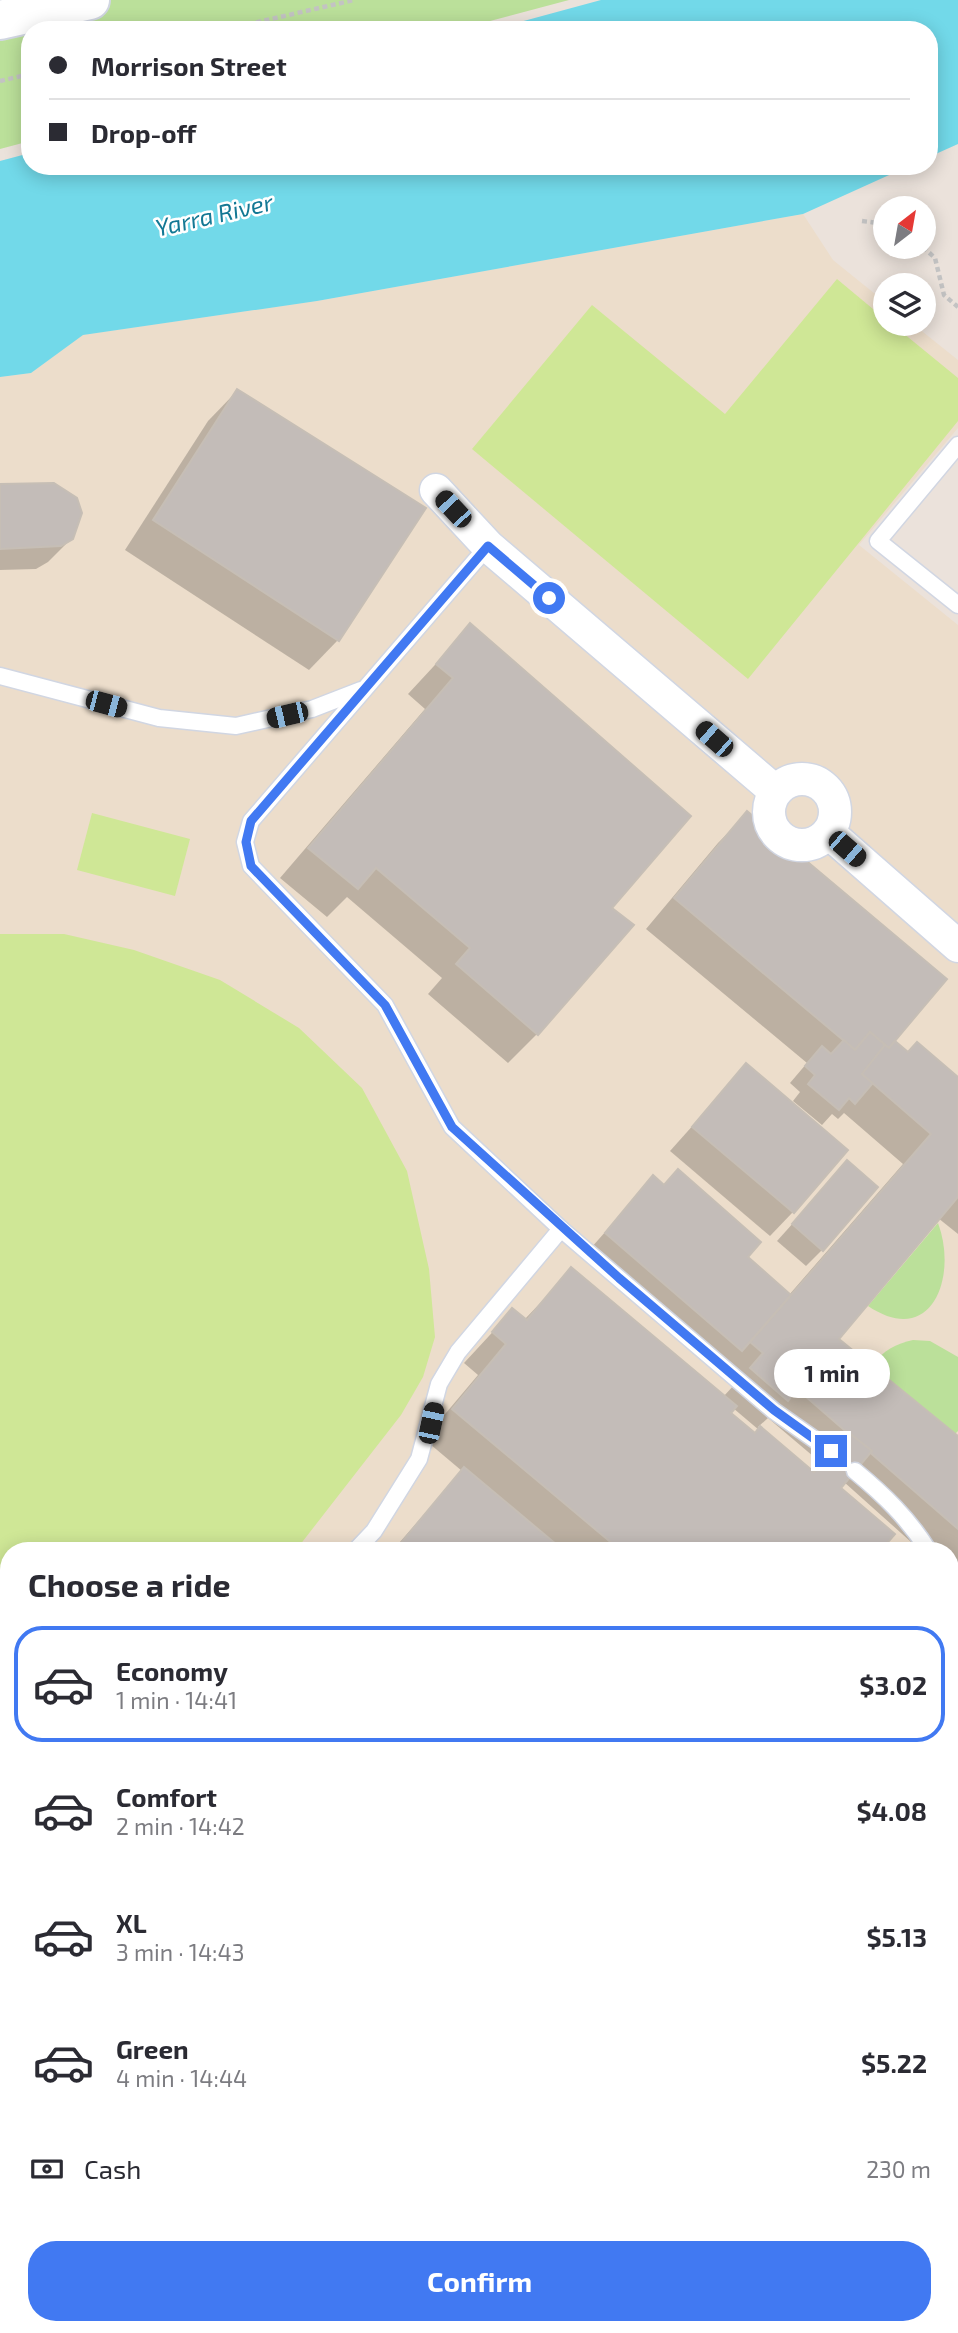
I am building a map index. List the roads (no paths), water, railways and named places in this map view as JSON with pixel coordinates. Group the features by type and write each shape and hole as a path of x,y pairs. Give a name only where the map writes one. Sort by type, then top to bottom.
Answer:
{"street":[{"path":"0,20 90,0"},
{"path":"436,490 488,546 775,791"},
{"path":"804,779 823,786 830,794 836,814 829,834 811,845 790,844 781,838 770,821 769,810 775,791 783,784 804,779"},
{"path":"829,834 958,946"}],"lane":[{"path":"958,445 878,541 958,605"},
{"path":"488,546 251,821 246,842 251,866 385,1005 452,1127 561,1229 774,1410 831,1451"},
{"path":"0,676 159,718 236,726 312,709 363,689"},
{"path":"364,1542 374,1531 419,1459 439,1384 458,1352 561,1229"},
{"path":"855,1471 913,1526 923,1542"}],"water":[{"path":"601,0 958,0 958,144 938,153 938,21 524,21"},
{"name":"Yarra River","path":"21,155 21,175 889,175 803,214 317,301 83,335 31,373 0,377 0,161"}]}
